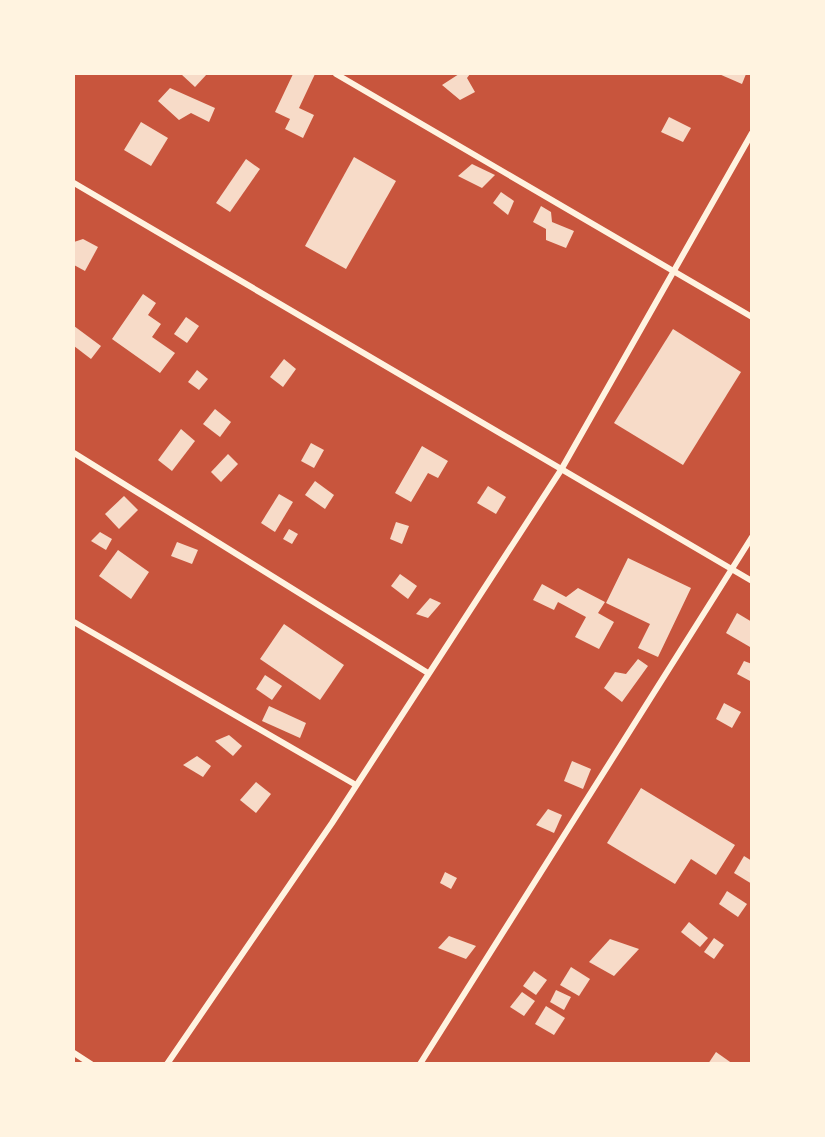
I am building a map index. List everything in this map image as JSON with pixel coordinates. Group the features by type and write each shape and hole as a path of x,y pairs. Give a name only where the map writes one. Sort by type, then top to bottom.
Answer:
{"street":[{"path":"336,74 752,317"},
{"path":"167,1064 356,785 561,470 752,133"},
{"path":"74,183 752,581"},
{"path":"74,453 428,673"},
{"path":"420,1064 752,537"},
{"path":"74,622 356,785"},
{"path":"74,1053 91,1064"}],"building":[{"path":"181,74 207,74 195,87"},
{"path":"293,74 315,74 299,108 314,115 303,138 285,129 290,119 275,112"},
{"path":"459,74 470,74 467,78 475,92 460,100 442,85"},
{"path":"719,74 746,74 742,84"},
{"path":"170,88 215,108 209,122 191,113 179,120 158,101"},
{"path":"669,117 691,128 683,142 661,132"},
{"path":"141,122 168,138 151,166 124,150"},
{"path":"354,157 396,181 346,269 305,246"},
{"path":"246,159 260,169 230,212 216,203"},
{"path":"472,164 495,175 482,188 458,176"},
{"path":"501,192 514,201 508,215 493,203"},
{"path":"541,206 551,212 552,222 574,231 566,248 546,240 546,229 533,222"},
{"path":"83,239 98,247 85,271 74,265 74,242"},
{"path":"143,294 156,303 148,315 161,324 152,337 175,353 160,373 112,339"},
{"path":"186,317 199,326 187,343 174,334"},
{"path":"74,326 101,346 91,359 74,346"},
{"path":"673,329 741,372 683,465 614,423"},
{"path":"284,359 296,369 283,387 270,377"},
{"path":"197,370 208,379 199,390 188,382"},
{"path":"215,409 231,422 220,437 203,424"},
{"path":"181,429 195,441 172,471 158,460"},
{"path":"311,443 324,450 314,468 301,461"},
{"path":"422,446 448,461 438,478 428,473 411,502 395,493"},
{"path":"228,454 238,464 221,482 211,472"},
{"path":"315,481 334,495 325,509 305,495"},
{"path":"488,486 506,497 496,514 477,503"},
{"path":"279,494 293,502 275,532 261,523"},
{"path":"124,496 138,510 119,529 105,514"},
{"path":"396,522 409,526 402,544 390,539"},
{"path":"289,529 298,534 292,544 283,539"},
{"path":"100,532 112,539 106,550 91,541"},
{"path":"177,542 198,550 192,564 171,556"},
{"path":"118,550 149,572 131,599 99,576"},
{"path":"628,558 691,588 658,657 638,648 650,624 606,603"},
{"path":"400,574 417,586 408,599 391,586"},
{"path":"542,584 566,597 578,588 605,602 598,613 614,622 599,649 575,637 586,617 558,602 554,610 533,600"},
{"path":"430,598 441,603 428,618 416,614"},
{"path":"737,613 752,622 750,647 726,633"},
{"path":"284,624 344,665 320,700 260,659"},
{"path":"638,659 648,666 622,702 604,688 615,672 626,674"},
{"path":"744,661 752,664 752,682 737,674"},
{"path":"265,675 282,686 272,700 256,689"},
{"path":"724,703 741,712 732,728 716,719"},
{"path":"269,706 306,723 300,738 262,721"},
{"path":"229,735 242,746 233,756 215,741"},
{"path":"197,756 211,766 203,777 183,765"},
{"path":"572,761 591,769 583,789 564,781"},
{"path":"256,782 271,794 256,813 240,800"},
{"path":"641,788 735,845 716,875 691,859 675,884 607,843"},
{"path":"548,809 562,815 554,833 536,825"},
{"path":"744,856 752,861 752,884 734,873"},
{"path":"445,872 457,878 451,889 440,883"},
{"path":"727,891 747,904 738,917 719,904"},
{"path":"689,922 708,938 700,947 681,932"},
{"path":"449,936 476,946 466,959 438,948"},
{"path":"714,938 724,945 714,959 704,952"},
{"path":"610,939 639,949 614,976 589,962"},
{"path":"571,967 590,979 579,996 560,985"},
{"path":"534,971 547,980 536,995 523,986"},
{"path":"556,990 571,997 564,1010 550,1002"},
{"path":"522,992 535,1001 524,1016 510,1007"},
{"path":"546,1006 565,1018 554,1035 535,1024"},
{"path":"716,1052 733,1064 708,1064"}]}
